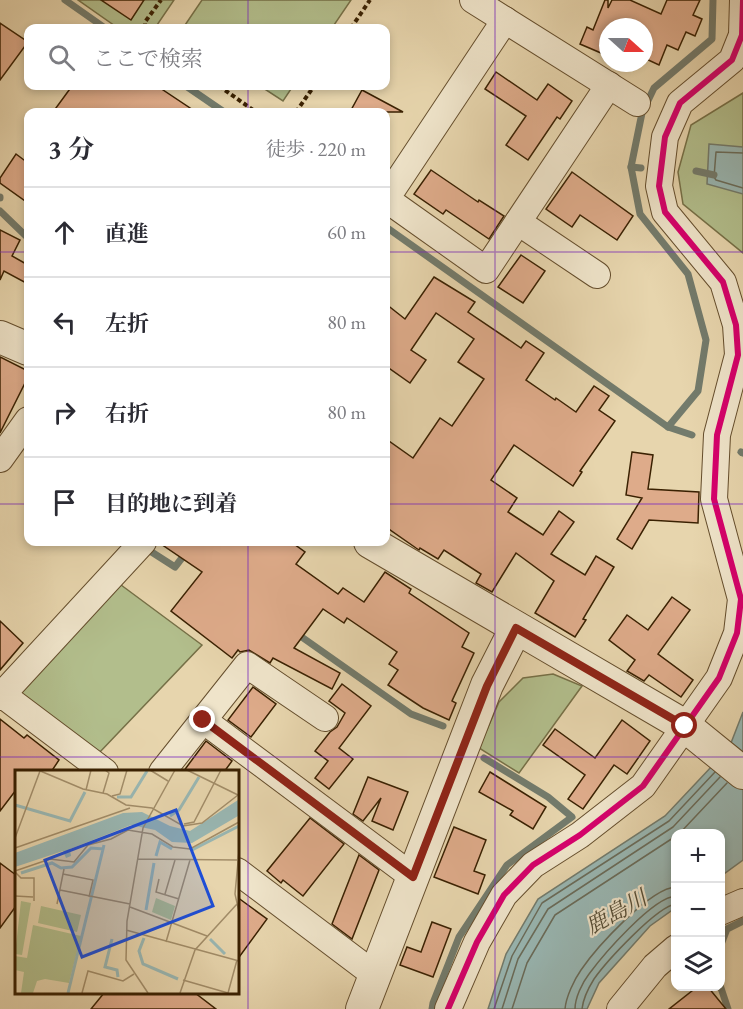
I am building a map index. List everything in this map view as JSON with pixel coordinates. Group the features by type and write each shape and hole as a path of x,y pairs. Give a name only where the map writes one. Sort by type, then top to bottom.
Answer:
{"street":[{"path":"473,0 637,103"},
{"path":"448,1009 477,942 504,895 533,865 580,835 643,786 695,734 737,633 741,598 714,499 717,435 738,354 736,325 723,282 665,212 659,186 665,137 681,103 732,60 742,35 743,0"},
{"path":"390,193 505,20"},
{"path":"390,202 486,270 609,85"},
{"path":"518,222 597,275"},
{"path":"0,337 24,347"},
{"path":"0,459 24,426"},
{"path":"102,770 1,695 139,546"},
{"path":"377,546 695,734 743,773"},
{"path":"362,1009 487,686 516,628"},
{"path":"164,770 247,665 325,718"},
{"path":"203,720 413,877"},
{"path":"238,872 375,975"},
{"path":"725,910 743,902"},
{"path":"620,1009 655,966 671,952"}],"path":[{"path":"145,24 161,0"},
{"path":"354,24 370,0"},
{"path":"225,90 250,108"},
{"path":"299,108 311,90"}],"green space":[{"path":"78,0 174,0 158,24 112,24"},
{"path":"202,0 351,0 335,24 186,24"},
{"path":"266,90 290,90 283,101"},
{"path":"743,93 743,253 683,204 678,172 691,125"},
{"path":"117,582 202,645 98,754 17,691"},
{"path":"553,674 582,686 519,773 479,748 499,702 523,678"}],"water":[{"path":"709,144 743,147 743,194 707,184"},
{"name":"鹿島川","path":"743,712 743,860 725,873 725,829 671,829 671,911 650,926 599,983 587,1009 488,1009 506,954 538,899 665,816 729,748"}],"building":[{"path":"101,0 144,0 131,20"},
{"path":"605,0 608,0 608,8 612,0 630,0 661,14 667,0 700,0 693,15 702,19 695,36 686,32 678,50 667,45 659,65 653,62 653,18 599,18 599,52 580,44 587,27 593,30"},
{"path":"0,23 24,39 24,47 0,80"},
{"path":"496,72 537,100 548,84 572,101 560,119 557,117 528,160 506,145 526,116 485,89"},
{"path":"69,90 163,90 190,108 56,108"},
{"path":"362,90 403,112 390,112 390,108 352,108"},
{"path":"16,154 24,160 24,200 0,183 0,178"},
{"path":"431,170 478,202 479,200 504,216 489,239 446,210 443,214 414,194"},
{"path":"572,172 633,216 617,240 580,215 572,227 546,209"},
{"path":"0,230 20,240 12,256 24,263 24,282 4,271 0,280"},
{"path":"521,255 545,271 523,303 498,287"},
{"path":"434,277 475,302 468,312 521,348 526,341 544,353 526,380 555,400 556,398 576,412 594,386 609,396 599,410 615,421 580,471 582,472 573,486 514,445 491,480 517,498 508,512 543,535 559,511 574,522 551,554 585,575 596,556 614,567 575,637 535,613 554,581 516,553 492,592 476,583 481,574 444,550 438,559 420,548 419,550 390,530 390,442 413,458 440,418 452,426 484,379 458,362 474,339 436,313 411,350 426,360 410,383 390,369 390,307 405,319"},
{"path":"0,357 24,369 24,385 0,433"},
{"path":"632,452 653,455 648,489 699,492 698,523 649,520 632,549 617,539 642,498 626,495"},
{"path":"164,546 297,546 305,552 296,564 338,594 343,588 364,602 385,572 411,589 409,593 469,633 462,647 474,653 452,701 456,703 449,720 423,708 388,685 398,670 389,664 397,652 347,618 344,623 323,609 294,648 340,673 332,689 273,658 270,663 249,650 240,652 238,650 232,658 171,611 202,572"},
{"path":"672,597 690,610 658,654 693,680 681,697 649,675 644,681 627,671 635,660 609,640 627,615 648,630"},
{"path":"0,621 23,643 0,670"},
{"path":"342,684 371,706 339,748 353,759 329,789 315,778 328,761 315,751 337,727 345,713 329,701"},
{"path":"253,687 276,704 251,737 228,720"},
{"path":"0,719 24,738 27,735 59,760 52,770 15,770 15,791 0,811"},
{"path":"622,720 650,741 627,774 614,765 583,809 568,799 585,775 543,745 555,729 595,758"},
{"path":"206,741 232,761 225,770 184,770"},
{"path":"490,772 546,807 533,829 510,815 513,811 479,792"},
{"path":"368,777 408,792 393,830 372,821 381,798 363,821 353,814"},
{"path":"310,818 344,844 303,896 283,880 281,883 267,871"},
{"path":"454,827 486,840 474,871 485,875 478,894 434,877"},
{"path":"359,855 379,870 352,939 332,924"},
{"path":"0,863 15,874 15,907 0,928"},
{"path":"238,898 267,919 238,959"},
{"path":"432,922 451,929 433,977 400,965 407,947 421,952"},
{"path":"692,991 711,991 726,1009 669,1009"},
{"path":"103,994 196,994 216,1009 91,1009"}],"waterway":[{"path":"65,0 99,24"},
{"path":"668,427 698,391 706,340 688,274 640,214 631,167 642,113 654,88 712,39 713,0"},
{"path":"192,90 218,108"},
{"path":"631,167 641,168"},
{"path":"696,171 714,175"},
{"path":"0,211 24,234"},
{"path":"390,230 668,427 692,435"},
{"path":"150,551 175,567 185,554 187,555"},
{"path":"296,633 411,714 443,726"},
{"path":"432,1009 459,937 507,865 572,817 548,797 484,758"},
{"path":"724,937 727,929 743,921"},
{"path":"722,991 728,1009"}],"cycle path":[{"path":"448,1009 477,942 504,895 533,865 580,835 643,786 719,678 737,633 741,599 714,499 717,435 738,355 736,325 723,282 665,212 659,186 665,137 680,103 732,60 742,35 743,0"}],"route":[{"path":"203,720 413,877 487,686 516,628 685,726"}]}
